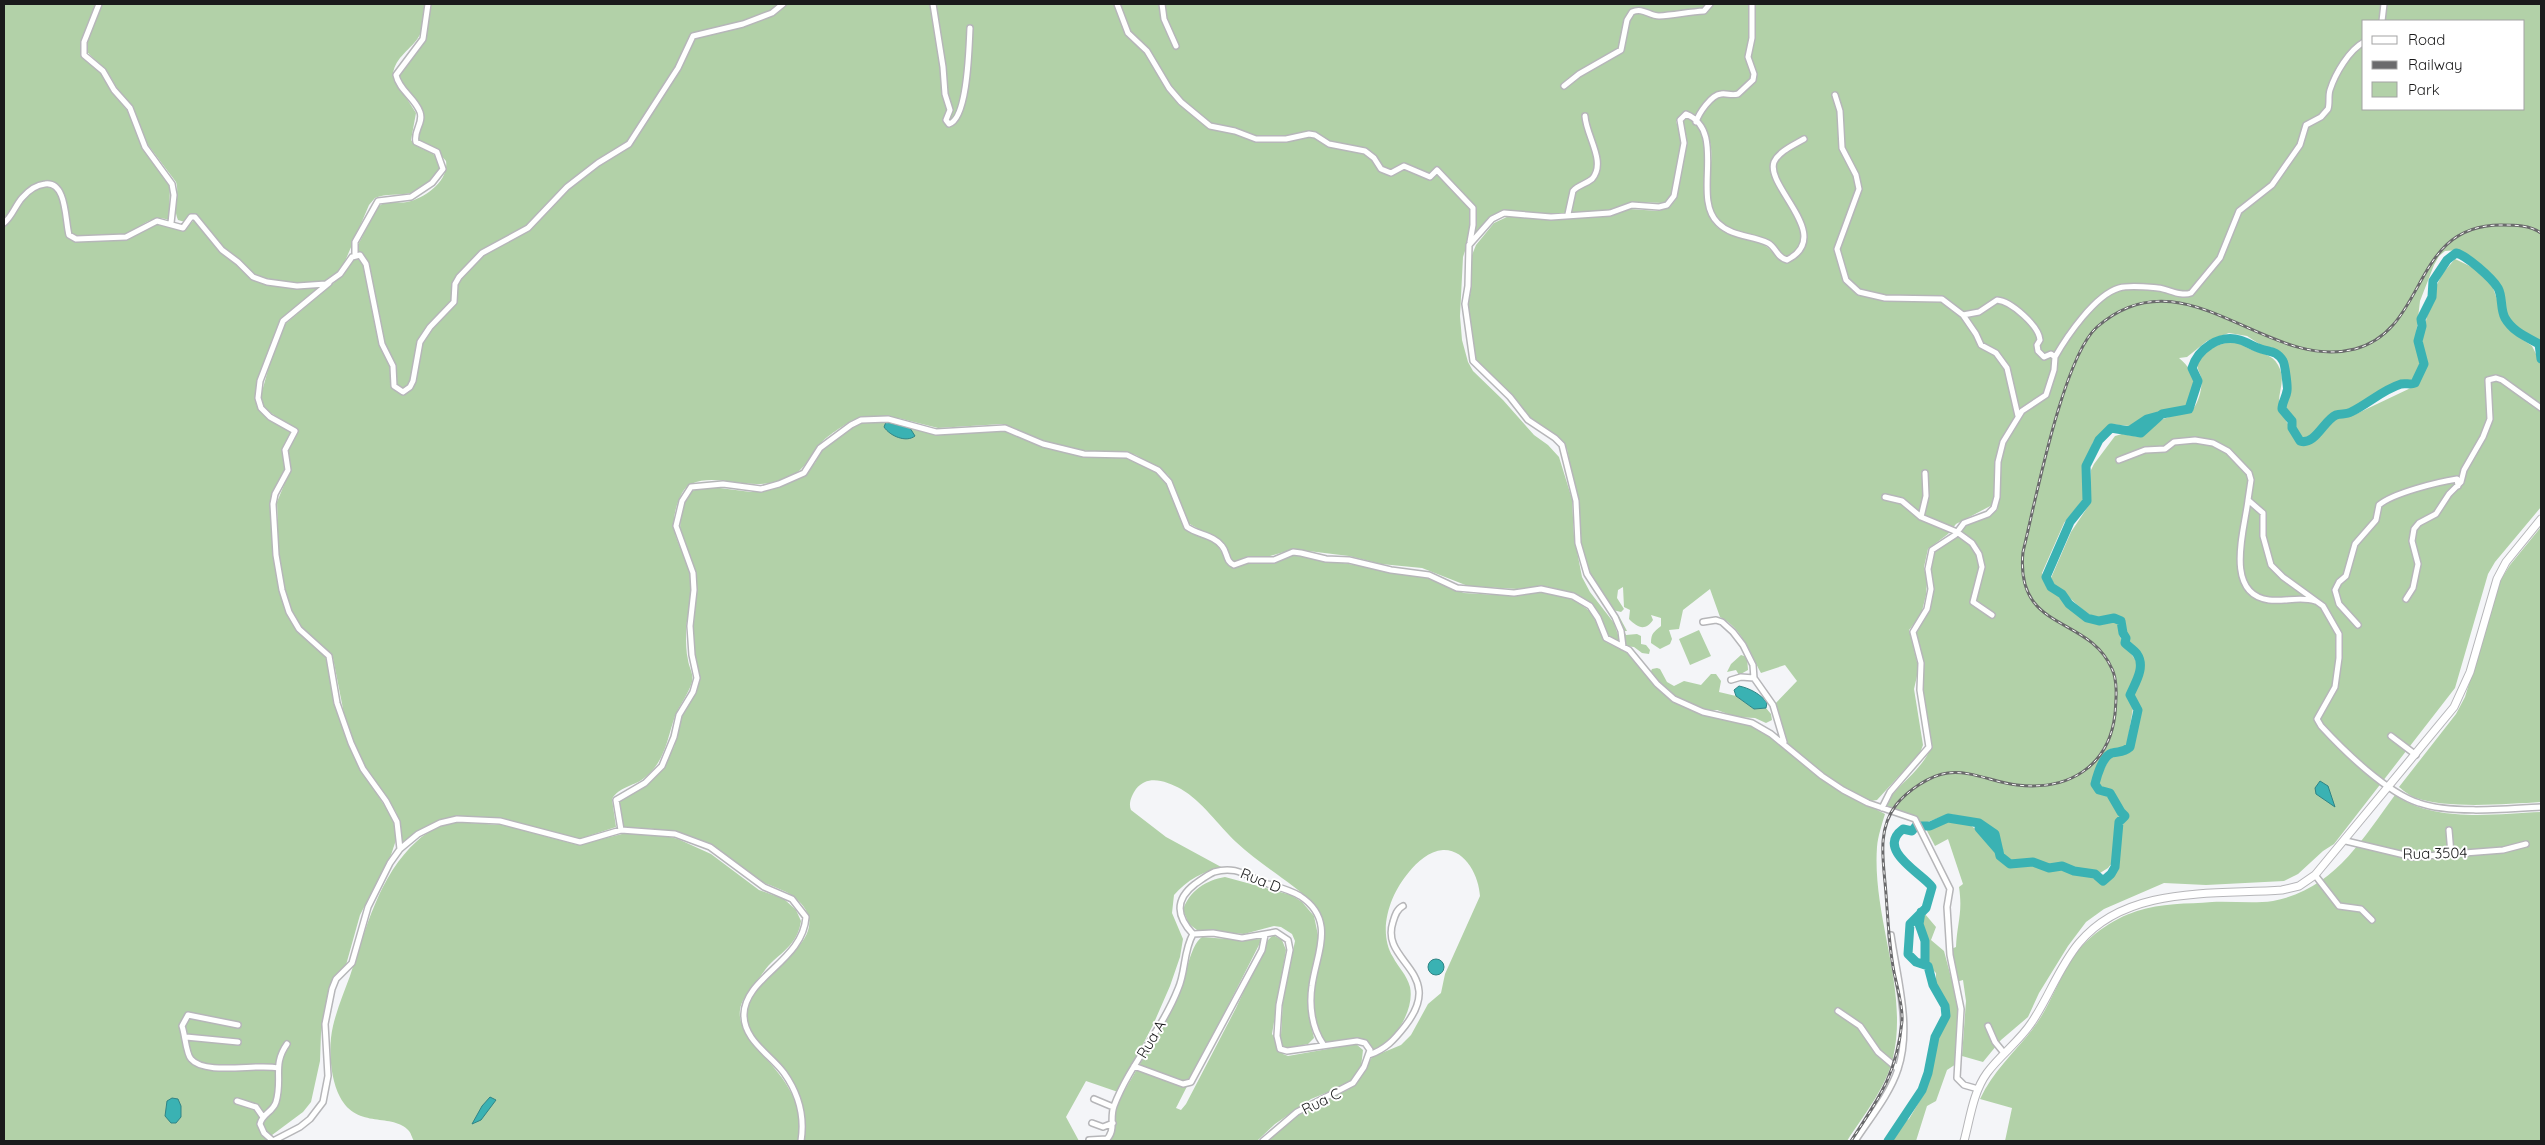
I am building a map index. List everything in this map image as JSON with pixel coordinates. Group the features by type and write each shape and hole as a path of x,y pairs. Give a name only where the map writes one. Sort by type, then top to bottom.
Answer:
{"main road":[{"path":"1964,1141 1978,1089 1987,1073 2031,1025 2065,963 2078,944 2094,928 2113,915 2138,904 2163,898 2290,888 2306,882 2316,875 2346,841 2454,707 2465,686 2493,588 2501,570 2541,519"}],"street":[{"path":"99,4 84,42 84,55 103,71 120,98 130,108 144,146 172,184 174,195 171,223"},
{"path":"400,849 399,829 393,814 363,769 351,743 338,703 328,656 306,637 289,612 282,590 276,555 273,504 275,494 288,470 285,450 296,431 270,417 261,408 258,398 260,381 283,321 334,280 355,255 355,242 376,203 380,200 411,197 440,176 443,169 438,152 416,142 420,112 396,75 423,39 428,4"},
{"path":"355,255 362,257 366,264 382,344 392,361 394,386 403,392 410,387 413,381 420,342 430,326 454,302 455,284 459,277 482,253 528,228 567,187 598,163 629,144 678,68 694,36 743,24 772,13 783,4"},
{"path":"933,4 943,67 945,94 950,110 946,120 949,124 953,122 962,107 970,28"},
{"path":"1116,4 1128,33 1147,51 1170,88 1181,102 1210,126 1235,131 1256,139 1278,140 1309,134 1315,135 1329,144 1365,152 1374,158 1381,169 1391,173 1404,166 1430,177 1437,170 1473,208 1474,225 1469,245 1468,286 1465,304 1473,361 1510,397 1528,420 1555,438 1562,446 1569,467 1576,501 1578,543 1587,574 1615,616 1622,631 1623,647"},
{"path":"1162,4 1165,23 1176,46"},
{"path":"1564,86 1579,74 1621,50 1627,20 1632,12 1640,10 1660,16 1680,14 1704,11 1710,4"},
{"path":"1696,122 1702,108 1715,96 1738,94 1753,80 1754,74 1748,61 1752,38 1752,4"},
{"path":"2382,20 2384,4"},
{"path":"1882,808 1890,792 1929,747 1920,690 1921,663 1913,632 1926,614 1931,594 1928,570 1929,555 1936,546 1957,532 1964,523 1988,514 1994,508 2000,452 2018,416 2046,395 2054,370 2055,357 2079,321 2097,303 2117,289 2150,288 2184,294 2191,293 2220,258 2239,211 2272,185 2300,145 2306,125 2326,113 2329,106 2330,88 2352,52 2362,44"},
{"path":"1834,95 1840,111 1842,148 1856,175 1859,189 1837,249 1846,280 1853,288 1864,294 1894,298 1942,298 1963,315 1981,344 1996,353 2007,368 2018,416"},
{"path":"1469,245 1492,219 1501,214 1514,212 1543,217 1568,214 1610,213 1632,204 1659,207 1667,205 1674,196 1684,142 1680,120 1686,114 1696,122 1709,149 1706,175 1713,218 1718,224 1732,232 1767,243 1784,260 1793,257 1798,252 1802,233 1798,216 1776,181 1774,163 1782,152 1804,139"},
{"path":"1568,214 1573,192 1590,180 1597,170 1598,163 1586,127 1585,116"},
{"path":"4,223 27,192 33,188 49,184 55,186 60,193 69,232 73,239 123,238 157,221 171,223 183,228 191,217 195,217 222,250 257,279 297,286 326,284 334,280"},
{"path":"1963,315 1978,312 1997,300 2005,301 2023,315 2039,334 2038,351 2044,357 2051,354 2055,357"},
{"path":"2406,598 2413,588 2418,564 2412,541 2414,529 2419,523 2436,514 2458,486 2490,419 2488,380 2496,378 2502,380 2541,408"},
{"path":"621,830 616,800 651,778 662,766 674,737 679,715 693,692 697,678 692,655 690,626 694,590 693,573 676,526 678,510 685,495 692,487 723,484 761,489 790,480 809,468 825,444 861,420 894,419 936,432 1005,428 1043,444 1084,454 1122,454 1133,457 1165,475 1187,527 1218,542 1231,564 1238,565 1252,559 1274,560 1293,552 1429,574 1457,588 1514,593 1536,589 1555,590 1586,602 1598,618 1606,638 1633,655 1657,684 1674,699 1703,712 1752,722 1787,747 1831,783 1882,808 1912,818 1918,822 1950,893 1947,907 1950,955 1961,1009 1957,1078 1964,1086 1978,1089"},
{"path":"2119,460 2145,450 2165,449 2174,442 2195,440 2213,443 2228,451 2248,473 2251,480 2239,553 2242,577 2246,586 2254,594 2268,600 2306,599 2320,603"},
{"path":"1921,518 1926,496 1925,473"},
{"path":"2358,625 2342,609 2336,598 2335,590 2339,582 2346,576 2355,544 2376,520 2379,505 2401,493 2446,480 2457,479 2458,486"},
{"path":"1885,497 1902,501 1921,518 1957,532 1967,538 1976,549 1982,567 1973,602 1977,607 1992,615"},
{"path":"2248,500 2263,513 2262,536 2271,565 2283,578 2320,603 2333,621 2339,634 2339,658 2335,687 2318,715 2318,722 2353,759 2409,799 2432,807 2541,807"},
{"path":"1703,622 1716,620 1733,632 1751,660 1754,678 1773,705 1783,740 1787,747"},
{"path":"1731,680 1740,677 1754,678"},
{"path":"2391,736 2416,755"},
{"path":"287,1044 279,1057 278,1088 275,1104 263,1116 260,1124 261,1129 273,1141 305,1123 323,1102 328,1076 326,1024 332,989 336,979 352,963 368,907 386,870 400,849 430,827 457,819 500,821 580,842 621,830 657,831 692,839 726,858 764,888 792,899 806,917 805,925 796,947 775,966 752,993 744,1012 744,1020 750,1035 784,1074 796,1095 804,1119 801,1141"},
{"path":"2449,830 2451,854"},
{"name":"Rua 3504","path":"2346,841 2401,856 2503,850 2526,844"},
{"name":"Rua D","path":"1193,934 1180,914 1181,899 1189,888 1206,876 1223,870 1233,869 1293,892 1307,902 1316,914 1322,929 1321,947 1312,984 1311,1007 1315,1027 1323,1044"},
{"path":"2316,875 2335,902 2344,908 2361,909 2372,920"},
{"path":"1193,934 1213,933 1242,938 1265,936 1271,932 1281,933 1289,944 1278,1005 1277,1027 1278,1046 1280,1049 1287,1051 1323,1044 1362,1041 1368,1046 1369,1055 1390,1045 1397,1037 1412,1015 1420,994 1414,978 1396,952 1392,939 1395,917 1403,906"},
{"name":"Rua A","path":"1106,1140 1112,1133 1114,1107 1134,1066 1178,989 1187,948 1193,934"},
{"path":"1134,1066 1183,1084 1191,1082 1262,950 1265,936"},
{"path":"1856,1141 1898,1069 1904,1034 1891,936"},
{"path":"1838,1011 1860,1026 1878,1052 1898,1069"},
{"path":"238,1025 188,1016 182,1023 189,1056 196,1063 227,1069 265,1066 278,1068"},
{"path":"1988,1026 1995,1042 2004,1053"},
{"path":"186,1037 238,1042"},
{"name":"Rua C","path":"1263,1141 1297,1112 1353,1083 1369,1055"},
{"path":"1094,1099 1114,1107"},
{"path":"237,1101 256,1107 263,1116"},
{"path":"1092,1123 1103,1127 1112,1123"},
{"path":"1089,1140 1106,1140"}],"green space":[{"path":"4,4 95,4 82,43 82,55 84,59 100,71 127,110 147,155 170,185 169,220 151,220 122,235 71,235 58,187 45,186 29,188 24,191 4,219"},
{"path":"101,4 426,4 420,34 399,60 393,77 416,113 411,140 417,146 436,156 439,160 439,170 426,185 411,193 375,198 369,205 343,266 330,279 319,283 288,283 256,276 218,243 199,217 196,215 185,222 178,220 176,215 176,182 148,145 133,107 120,93 107,71 86,51 87,39"},
{"path":"429,4 2541,4 2541,343 2536,338 2526,336 2507,318 2499,285 2485,269 2459,250 2445,251 2439,256 2434,265 2420,301 2416,335 2421,363 2414,379 2377,392 2352,409 2334,412 2316,434 2302,439 2294,429 2293,417 2285,410 2289,390 2286,366 2282,356 2271,347 2264,347 2247,336 2229,333 2207,341 2187,357 2179,358 2189,368 2194,380 2194,393 2187,407 2162,410 2129,426 2110,424 2093,442 2083,472 2086,487 2085,497 2064,523 2042,573 2047,588 2059,595 2066,606 2085,620 2097,623 2112,621 2118,624 2120,637 2138,664 2136,677 2129,690 2133,708 2127,745 2123,750 2109,751 2103,755 2092,782 2096,791 2109,794 2121,815 2116,827 2113,862 2100,873 2077,871 2061,864 2049,864 2037,860 2007,861 2003,857 1997,834 1976,819 1949,814 1922,824 1914,816 1883,807 1895,791 1917,769 1932,744 1921,687 1922,667 1915,635 1930,610 1934,590 1930,570 1934,551 1968,523 1992,514 1998,509 1998,502 1956,524 1948,534 1928,549 1924,567 1927,582 1926,595 1921,615 1909,630 1917,662 1917,676 1914,689 1923,745 1920,753 1877,800 1871,801 1831,781 1789,746 1784,738 1774,705 1797,681 1785,665 1761,673 1740,634 1720,617 1710,589 1683,610 1679,629 1669,630 1672,639 1670,644 1660,649 1651,643 1653,633 1661,626 1661,618 1651,615 1653,620 1644,627 1632,622 1629,619 1630,610 1624,607 1623,587 1618,590 1617,598 1624,609 1621,612 1613,610 1589,573 1580,542 1576,492 1567,449 1555,435 1528,416 1476,363 1468,302 1471,291 1472,255 1476,245 1494,223 1509,216 1543,219 1610,216 1630,209 1658,211 1670,207 1677,198 1686,148 1687,138 1682,122 1686,117 1697,127 1703,139 1705,154 1705,202 1709,216 1722,231 1764,245 1785,261 1776,249 1769,244 1728,229 1715,217 1709,192 1710,143 1706,131 1698,120 1688,113 1682,113 1676,121 1682,141 1671,198 1664,203 1633,202 1610,210 1547,214 1504,210 1493,216 1468,242 1463,257 1460,316 1462,340 1468,362 1473,371 1503,400 1534,435 1548,445 1559,457 1572,499 1574,536 1582,577 1590,592 1614,623 1621,644 1609,638 1600,617 1588,601 1566,591 1544,586 1517,589 1468,586 1422,568 1381,564 1349,556 1300,550 1291,550 1270,556 1245,557 1234,563 1229,558 1223,543 1188,523 1168,475 1136,455 1123,452 1097,452 1072,449 1041,440 1002,424 938,428 898,418 858,418 844,425 821,443 806,464 792,476 771,483 759,484 713,480 702,481 689,485 683,492 678,502 674,525 675,534 689,570 691,581 686,640 692,682 675,716 661,758 656,766 643,779 622,789 612,799 616,827 579,839 496,817 449,817 429,825 403,844 396,812 362,763 346,724 333,658 328,651 305,634 291,614 285,596 279,562 277,502 291,468 288,448 297,431 264,408 261,395 284,325 342,276 377,208 380,205 391,202 407,202 421,197 434,188 444,175 446,161 417,139 423,118 398,75 425,39"},
{"path":"48,187 55,190 59,196 66,229 69,236 75,241 126,240 157,224 184,230 195,219 251,278 323,287 283,318 278,325 262,368 257,393 261,410 293,432 284,449 286,469 273,496 281,592 284,605 296,627 326,658 338,711 348,741 363,773 392,817 397,837 391,855 360,915 346,965 335,978 329,990 321,1033 320,1061 311,1102 303,1112 264,1141 4,1141 4,226 33,191"},
{"path":"2455,259 2476,269 2492,285 2505,322 2516,335 2532,346 2541,364 2541,507 2495,562 2488,574 2455,688 2334,844 2323,851 2298,874 2284,881 2206,885 2164,883 2104,909 2086,922 2068,946 2039,993 2028,1017 2001,1040 1983,1062 1962,1056 1966,1001 1963,980 1956,982 1951,949 1956,947 1960,911 1959,887 1963,884 1948,839 1935,846 1926,829 1947,821 1970,825 1981,833 2007,866 2032,864 2048,870 2061,869 2073,874 2090,876 2105,883 2112,877 2118,861 2121,834 2127,816 2112,791 2099,788 2097,783 2110,757 2122,754 2132,748 2140,710 2133,696 2140,679 2143,664 2138,651 2129,642 2123,618 2114,615 2091,617 2054,584 2051,578 2071,532 2089,505 2091,470 2094,464 2115,436 2122,434 2139,437 2163,419 2193,409 2201,389 2198,361 2210,349 2221,344 2233,342 2240,344 2270,356 2276,361 2282,375 2280,406 2292,432 2303,445 2318,438 2336,419 2356,414 2417,385 2426,365 2422,340 2427,316 2442,274"},
{"path":"888,421 928,431 1002,429 1085,456 1121,455 1130,458 1159,472 1168,484 1185,528 1216,543 1230,566 1236,568 1250,562 1275,563 1294,555 1422,576 1464,593 1515,596 1536,592 1549,592 1576,601 1591,612 1606,642 1626,652 1670,699 1703,715 1751,725 1766,733 1836,789 1885,814 1877,847 1877,874 1894,979 1897,1005 1897,1032 1893,1058 1885,1080 1847,1141 1265,1141 1290,1120 1315,1104 1349,1089 1362,1075 1372,1057 1401,1045 1411,1035 1428,1004 1441,993 1445,974 1480,896 1477,881 1465,859 1451,851 1433,852 1412,868 1396,891 1391,902 1386,924 1388,947 1410,987 1411,996 1406,1016 1395,1034 1388,1041 1371,1051 1369,1044 1361,1038 1326,1042 1316,1029 1313,1014 1313,997 1323,940 1322,922 1316,906 1297,889 1245,850 1189,794 1169,784 1152,780 1141,784 1136,789 1130,802 1131,810 1166,837 1223,868 1209,871 1196,877 1174,895 1172,913 1183,939 1180,957 1170,986 1153,1025 1118,1092 1086,1081 1066,1117 1079,1141 803,1141 803,1113 794,1090 754,1038 746,1018 748,1003 758,988 801,944 809,929 807,913 790,894 759,880 727,856 702,841 665,830 623,827 618,806 620,798 650,782 663,768 674,747 684,710 699,680 693,646 696,575 680,529 681,510 690,491 712,487 751,492 773,489 806,474 815,463 821,451 859,423"},
{"path":"2541,527 2541,802 2460,805 2444,804 2414,797 2399,787 2456,714 2465,697 2500,581 2510,565"},
{"path":"1615,613 1619,616 1627,631 1624,631 1626,635 1637,634 1641,636 1641,644 1646,645 1650,650 1649,654 1642,653 1634,647 1624,646"},
{"path":"1699,630 1711,656 1690,665 1679,639"},
{"path":"1741,655 1747,657 1748,670 1739,675 1736,670 1727,672 1731,664"},
{"path":"1652,669 1660,669 1667,682 1674,686 1684,681 1701,685 1711,674 1716,674 1721,681 1719,692 1736,696 1754,709 1766,708 1771,714 1772,720 1766,723 1755,718 1736,717 1717,710 1707,711 1677,699 1650,673"},
{"path":"2395,795 2411,804 2428,810 2447,813 2485,815 2541,812 2541,1141 2005,1141 2012,1108 1980,1099 1997,1071 2038,1022 2071,960 2091,937 2118,919 2146,908 2212,902 2265,902 2294,895 2313,886 2344,861 2358,846"},
{"path":"454,822 502,825 578,845 626,833 662,835 678,839 711,854 759,890 784,899 796,910 801,921 797,935 764,972 745,998 740,1010 742,1024 749,1038 784,1081 794,1099 799,1119 798,1141 414,1141 410,1132 402,1125 365,1117 356,1114 347,1107 340,1097 332,1072 331,1034 368,922 383,886 404,855 425,834"},
{"path":"1225,877 1291,895 1302,902 1314,916 1319,940 1308,997 1308,1012 1314,1038 1308,1044 1283,1049 1283,1054 1288,1056 1356,1044 1363,1050 1361,1067 1348,1084 1311,1099 1275,1124 1257,1141 1107,1141 1118,1102 1178,998 1194,948 1202,937 1240,940 1262,939 1176,1108 1181,1110 1186,1104 1236,1008 1267,941 1273,935 1282,940 1286,950 1272,1034 1276,1040 1281,1035 1283,999 1295,941 1292,934 1281,927 1274,926 1244,934 1197,930 1189,924 1183,910 1189,897 1199,888 1211,881"},
{"path":"1925,914 1936,927 1931,940 1944,951 1960,1011 1956,1064 1947,1070 1936,1101 1927,1106 1916,1141 1890,1141 1899,1125 1909,1119 1925,1092 1936,1040 1947,1016 1945,1003 1936,985 1936,973 1926,963 1927,943 1921,931 1921,916"}],"water":[{"path":"886,422 910,428 915,436 903,439 894,436 884,427"},
{"path":"1739,686 1758,694 1767,703 1766,708 1754,709 1736,696 1734,690"},
{"path":"2320,781 2328,786 2335,807 2316,794 2315,788"},
{"path":"1436,959 1442,961 1444,967 1442,973 1436,975 1430,973 1428,967 1430,961"},
{"path":"490,1097 496,1100 481,1120 472,1124 482,1106"},
{"path":"172,1098 178,1099 181,1106 181,1117 176,1123 171,1123 165,1116 167,1101"}],"waterway":[{"path":"1888,1141 1922,1090 1928,1073 1935,1037 1946,1016 1945,1006 1933,985 1928,966 1916,962 1908,954 1910,924 1926,908 1932,887 1897,853 1894,845 1896,837 1903,829 1912,831 1916,826 1930,826 1948,818 1979,823 1995,834 2000,856 2010,864 2033,862 2049,868 2062,866 2074,871 2095,874 2103,881 2111,874 2115,867 2119,822 2125,816 2110,793 2099,790 2095,784 2106,758 2112,753 2123,751 2130,747 2138,710 2130,695 2139,675 2139,659 2136,653 2125,643 2126,638 2121,621 2114,618 2099,621 2087,618 2069,604 2062,594 2051,587 2046,577 2070,522 2087,501 2086,466 2099,440 2111,428 2141,433 2162,414 2189,409 2198,381 2192,368 2195,361 2204,349 2224,339 2240,340 2258,348 2274,352 2281,358 2285,367 2287,389 2282,409 2292,421 2292,428 2300,441 2310,440 2336,415 2351,412 2381,393 2401,384 2415,383 2424,364 2418,341 2422,326 2421,319 2432,297 2433,281 2447,260 2456,253 2472,262 2495,284 2500,292 2502,311 2508,323 2516,331 2539,344 2541,359"},
{"path":"2129,431 2147,419 2158,416"},
{"path":"1979,828 1999,851"},
{"path":"1921,912 1919,924 1925,941 1925,964"}],"railway":[{"path":"1851,1141 1885,1085 1900,1040 1902,1009 1891,952 1883,848 1886,826 1896,805 1919,784 1941,774 1965,773 2009,784 2036,786 2053,784 2069,779 2083,772 2095,761 2111,733 2116,697 2116,685 2112,669 2101,652 2087,639 2041,610 2030,597 2024,578 2023,552 2062,398 2085,343 2097,327 2130,307 2162,301 2194,306 2289,344 2322,352 2355,349 2379,338 2396,321 2434,259 2450,242 2472,230 2501,225 2527,227 2541,233"}]}
